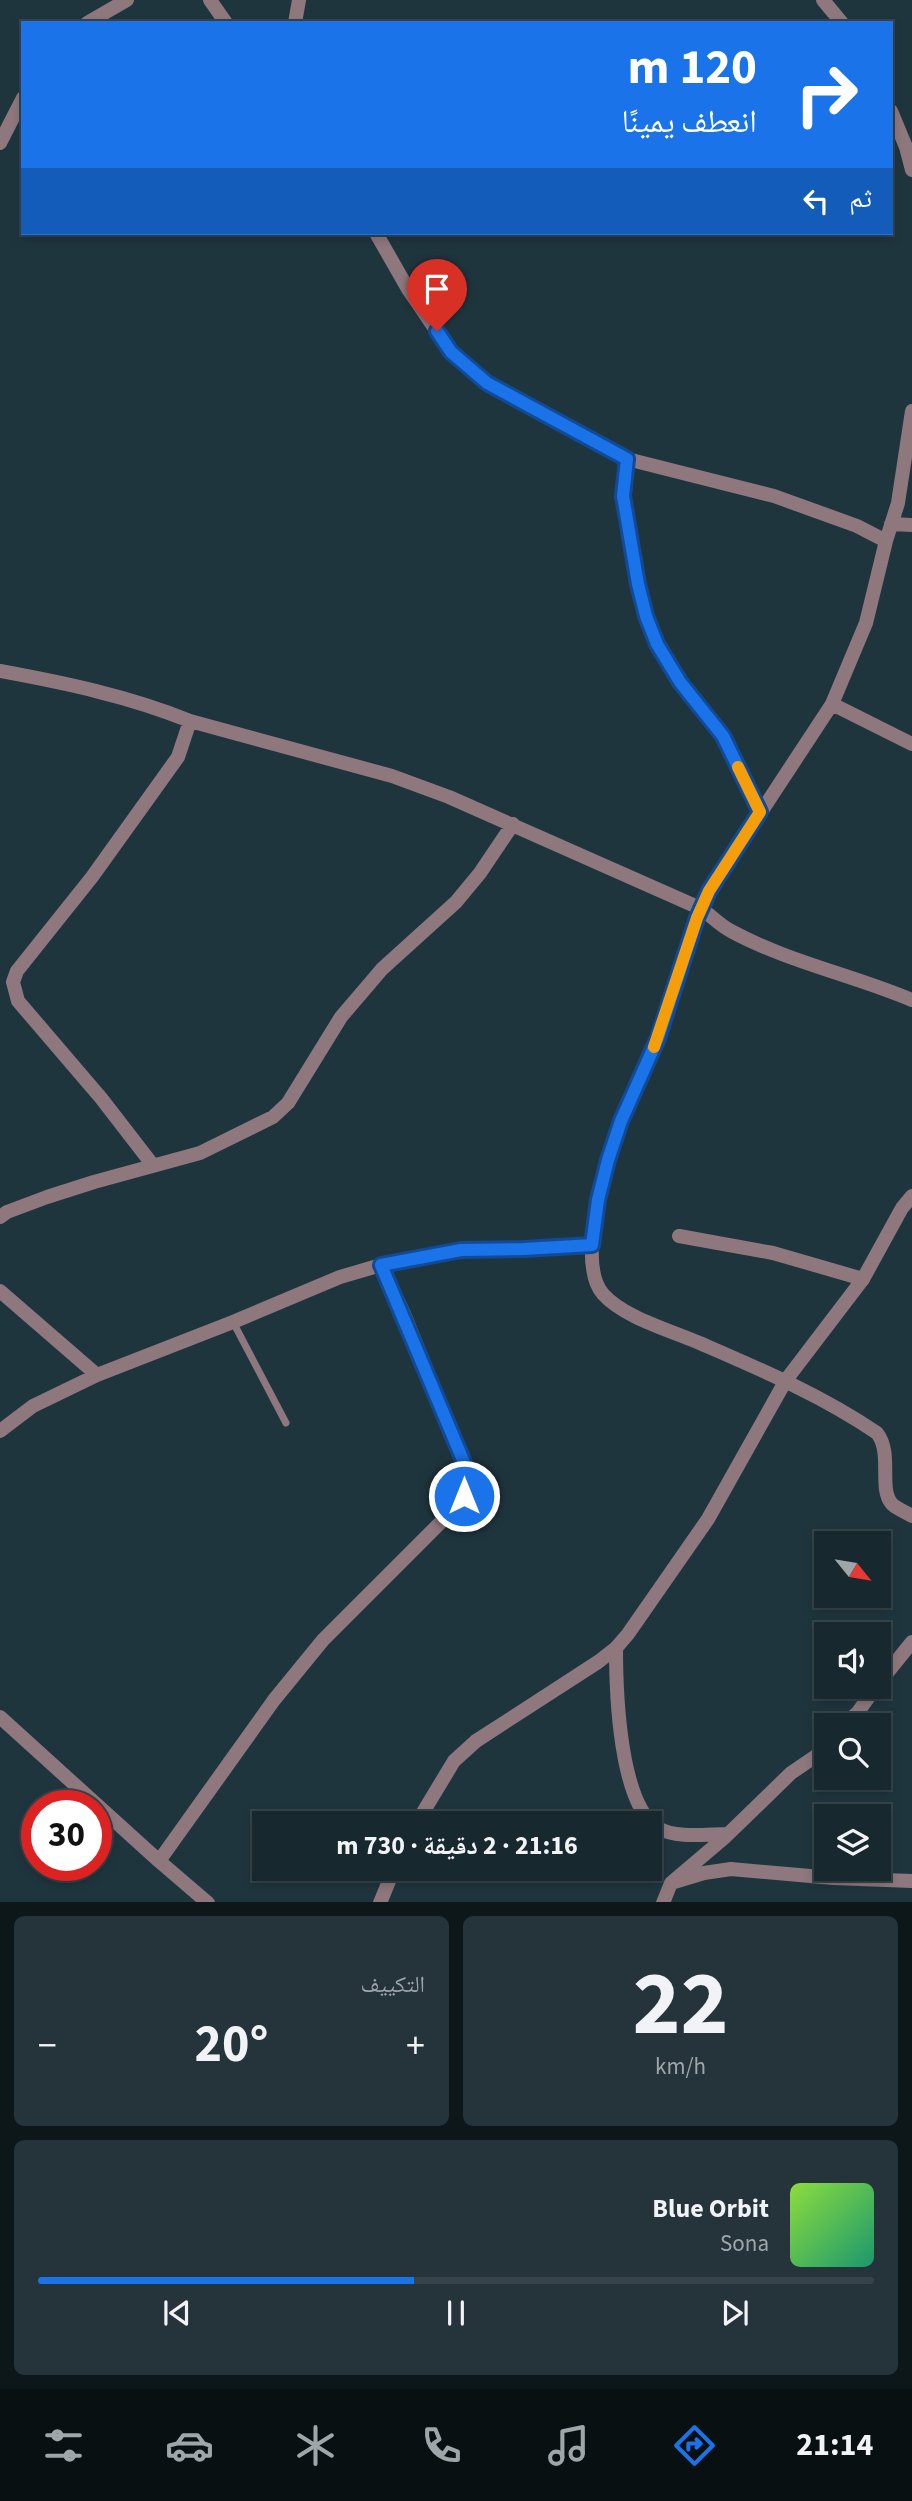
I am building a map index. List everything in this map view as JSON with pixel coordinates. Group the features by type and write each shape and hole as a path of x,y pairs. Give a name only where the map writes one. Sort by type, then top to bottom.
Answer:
{"street":[{"path":"90,21 127,0"},
{"path":"210,0 225,21"},
{"path":"295,21 299,0"},
{"path":"823,0 840,21"},
{"path":"0,143 21,102"},
{"path":"893,116 912,170"},
{"path":"377,235 408,289 451,352 487,383 627,459 774,496 857,526 886,541"},
{"path":"912,411 898,503 866,623 832,704 709,891 688,942 658,1038 621,1121 608,1160 598,1200 592,1245 595,1275 602,1294 627,1312 786,1380 877,1433 886,1453 890,1502 912,1516"},
{"path":"627,459 623,496 646,616 657,644 680,682 723,736 760,812"},
{"path":"891,524 912,525"},
{"path":"0,671 83,686 190,720 392,776 513,824 702,908 729,930 785,956 870,983 912,1000"},
{"path":"832,704 912,744"},
{"path":"152,1164 102,1098 19,1001 13,982 17,971 92,877 178,757 190,720"},
{"path":"0,1217 47,1197 152,1164 200,1153 273,1117 288,1103 341,1017 382,969 456,902 480,873 513,824"},
{"path":"424,1811 454,1761 476,1741 566,1684 616,1648 708,1519 786,1380 863,1279 902,1208 912,1196"},
{"path":"679,1236 774,1253 863,1279"},
{"path":"0,1431 33,1406 97,1375 340,1277 381,1265 461,1250 592,1245"},
{"path":"159,1861 274,1700 323,1640 464,1496 468,1485 468,1472 381,1265"},
{"path":"0,1291 97,1375"},
{"path":"891,1668 912,1642"},
{"path":"616,1648 616,1695 625,1757 637,1802 652,1823 668,1832 728,1834"},
{"path":"0,1717 208,1902"},
{"path":"663,1902 671,1883 728,1834 791,1773 814,1757"},
{"path":"671,1883 704,1873 731,1869 832,1878 912,1881"},
{"path":"380,1902 389,1881"}],"lane":[{"path":"233,1322 286,1423"}],"slow traffic":[{"path":"654,1047 688,942 709,891 760,812 738,767"}],"route":[{"path":"437,331 451,352 487,383 606,450 627,459 623,496 646,616 657,644 680,682 723,736 760,812 709,891 697,918 658,1038 621,1121 608,1160 598,1200 592,1245 461,1250 381,1265 404,1314 468,1472 468,1485 464,1496"}]}
